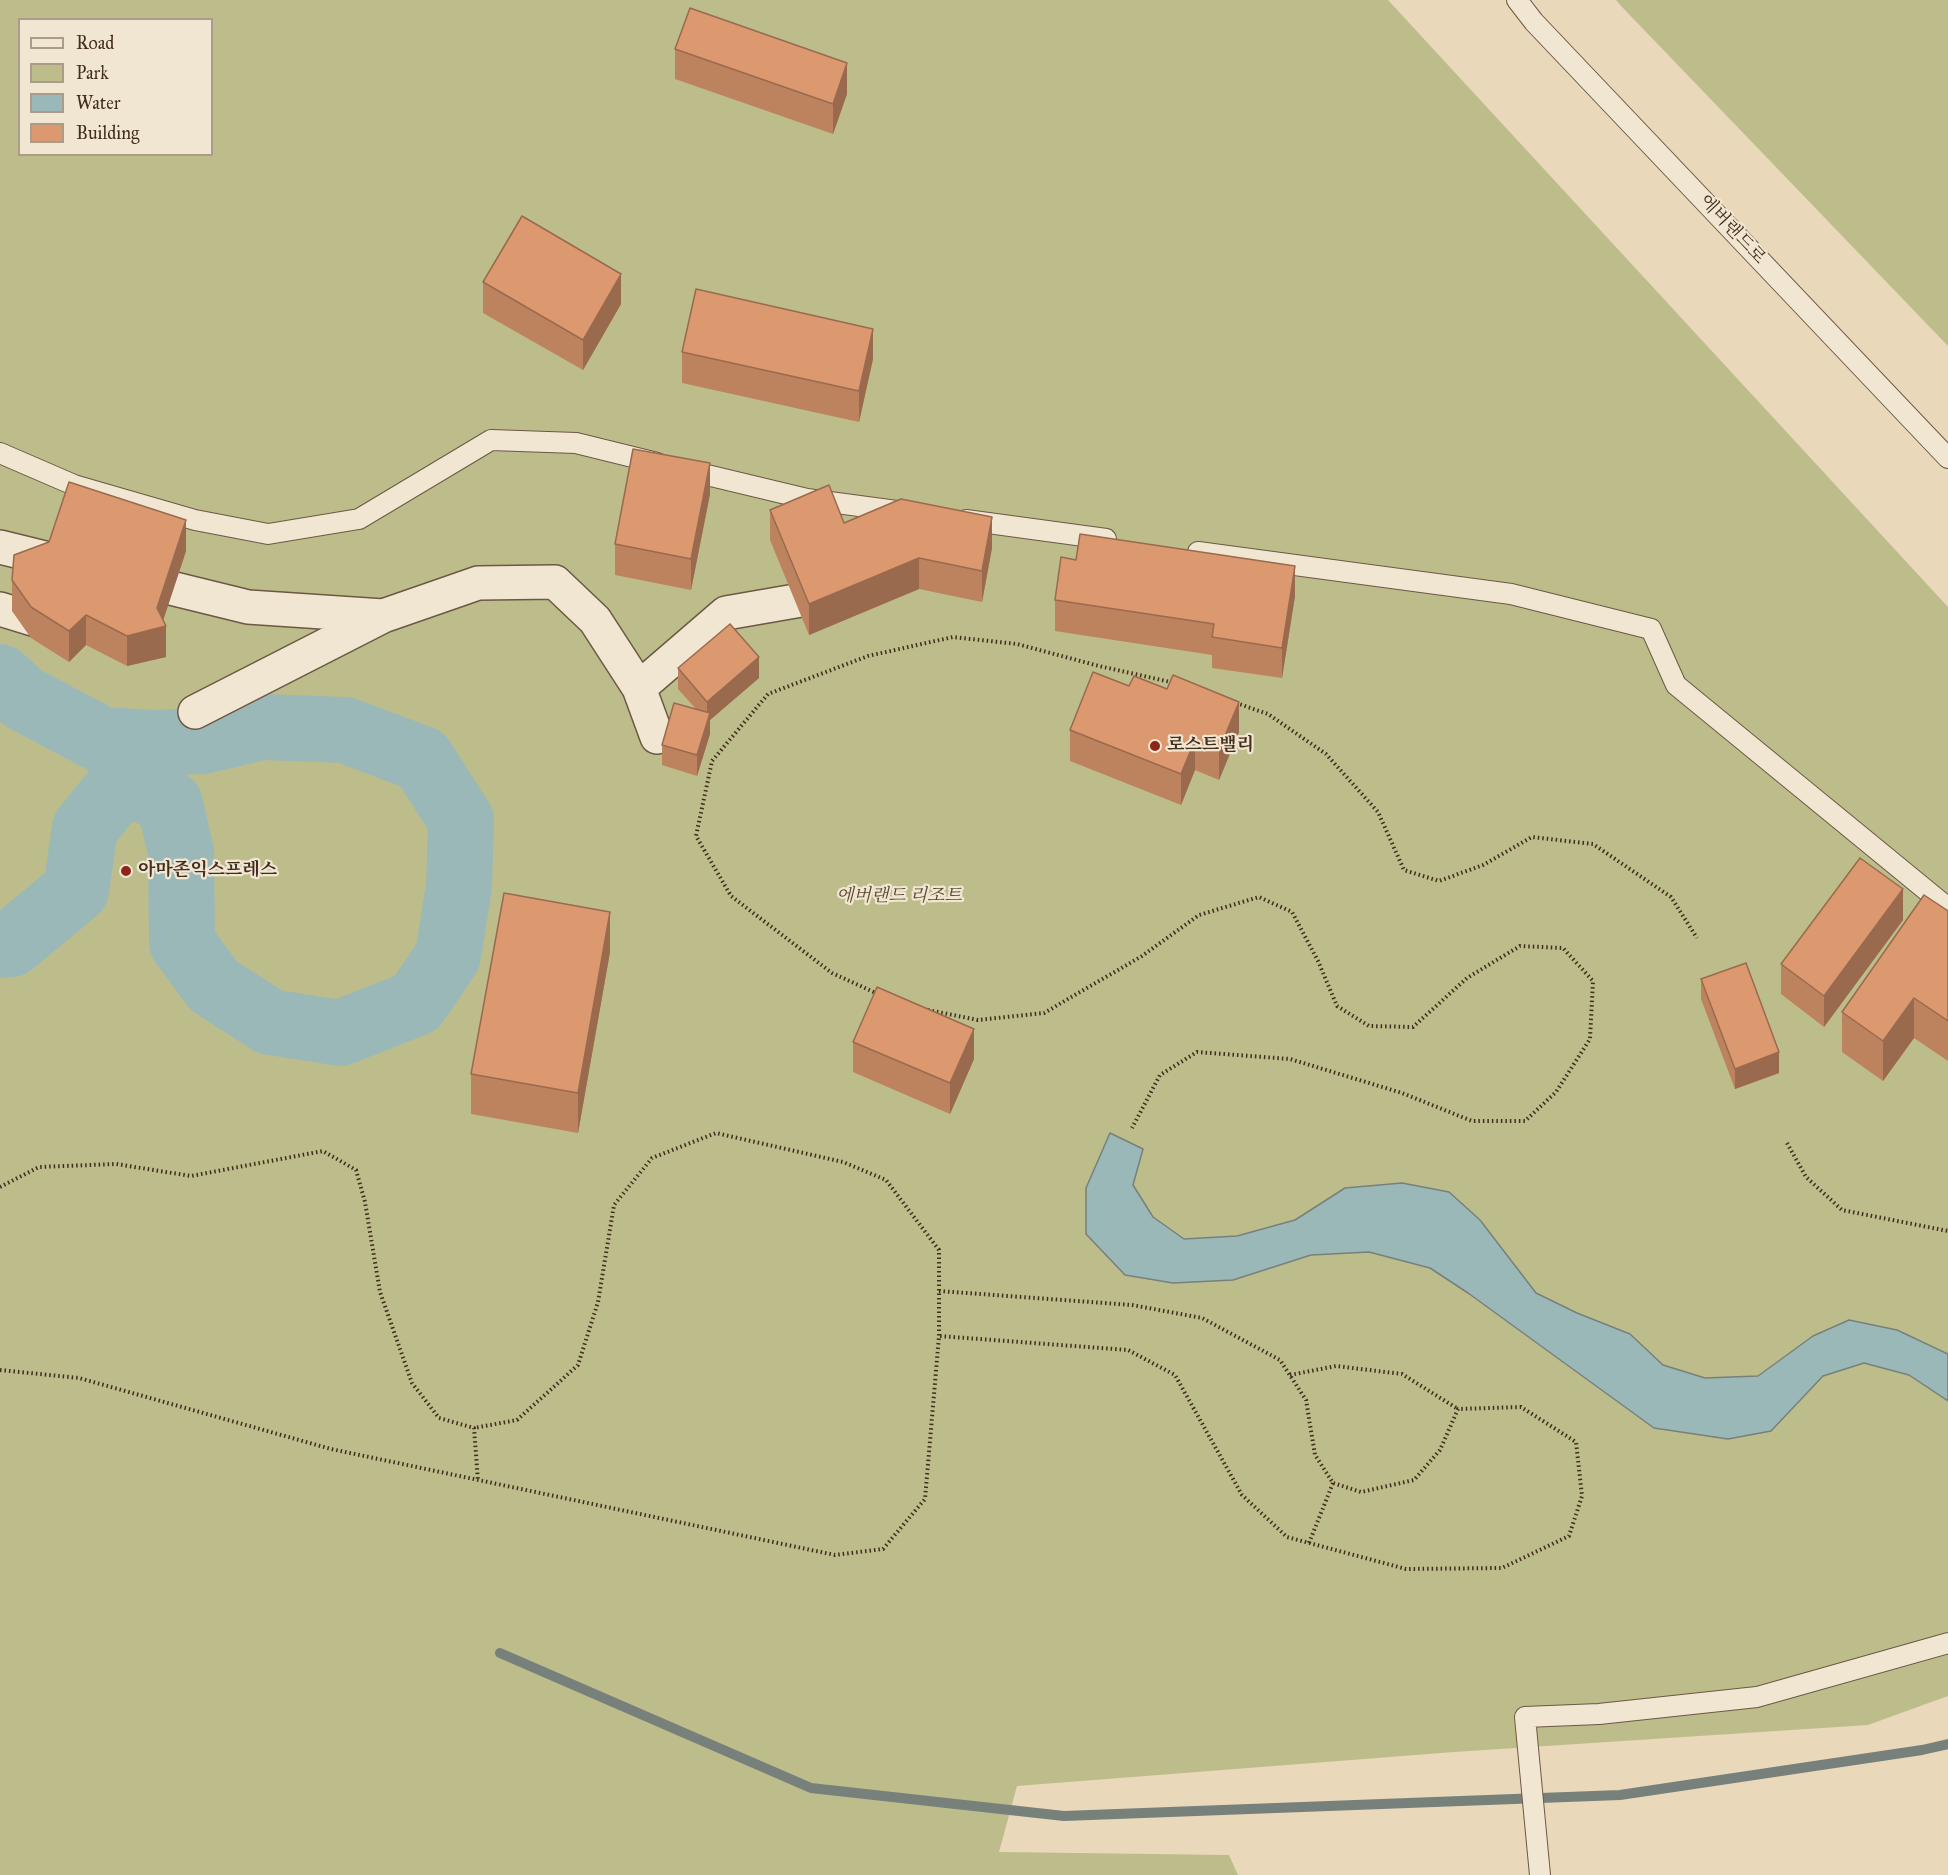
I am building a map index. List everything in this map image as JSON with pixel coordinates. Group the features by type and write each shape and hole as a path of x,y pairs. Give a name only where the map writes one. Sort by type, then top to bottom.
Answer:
{"street":[{"path":"0,547 248,607 383,616"},
{"path":"195,712 383,616 478,583 555,582 596,620 639,688 657,737"},
{"path":"639,688 726,613 830,595"},
{"path":"0,609 36,620"}],"lane":[{"name":"에버랜드로","path":"1518,0 1551,39 1948,458"},
{"path":"0,453 74,485 195,520 268,534 359,519 491,440 576,443 807,499 920,514"},
{"path":"943,517 1126,542"},
{"path":"1184,550 1511,594 1651,629 1676,685 1948,908"},
{"path":"1539,1875 1526,1717 1599,1714 1757,1697 1948,1643"}],"path":[{"path":"883,996 832,974 730,896 696,836 712,761 768,694 868,656 953,637 1017,644 1184,686"},
{"path":"1226,700 1268,714 1326,754 1377,812 1404,870 1439,881 1483,866 1532,837 1593,844 1671,897 1697,938"},
{"path":"924,1009 978,1020 1044,1013 1142,956 1199,915 1259,897 1292,912 1318,961 1337,1006 1369,1026 1413,1027 1467,978 1520,946 1563,948 1593,981 1590,1039 1556,1092 1526,1121 1472,1121 1402,1093 1290,1059 1197,1052 1160,1075 1132,1128"},
{"path":"0,1187 39,1167 116,1164 191,1176 323,1151 356,1170 365,1202 380,1292 412,1383 439,1418 474,1428 517,1420 578,1365 598,1302 614,1205 652,1158 716,1133 843,1162 886,1180 939,1250 939,1336 925,1499 883,1549 835,1556 331,1449 79,1378 0,1370"},
{"path":"1787,1143 1806,1177 1842,1210 1948,1231"},
{"path":"939,1291 1132,1305 1202,1318 1280,1360 1306,1400 1315,1455 1333,1483 1361,1492 1414,1480 1440,1450 1458,1409"},
{"path":"939,1336 1128,1350 1175,1375 1242,1495 1287,1537 1406,1569 1502,1568 1569,1536 1582,1496 1576,1443 1521,1407 1458,1409 1402,1374 1336,1366 1290,1375"},
{"path":"474,1428 478,1481"},
{"path":"1310,1543 1333,1483"}],"green space":[{"name":"에버랜드 리조트","path":"0,0 1388,0 1948,607 1948,1696 1868,1725 1454,1752 1017,1786 999,1852 1229,1855 1238,1875 0,1875"},
{"path":"1616,0 1948,0 1948,346 1623,8"}],"water":[{"path":"1110,1133 1143,1149 1133,1185 1153,1217 1184,1239 1237,1236 1295,1220 1345,1188 1402,1183 1449,1192 1480,1220 1536,1293 1577,1313 1630,1334 1663,1365 1705,1378 1758,1376 1813,1336 1849,1320 1897,1330 1948,1354 1948,1401 1909,1375 1864,1363 1823,1376 1771,1431 1728,1439 1654,1428 1430,1268 1369,1252 1311,1255 1233,1280 1173,1283 1125,1275 1086,1234 1086,1188"}],"building":[{"path":"690,8 847,63 833,104 675,49"},
{"path":"522,216 621,274 583,340 483,282"},
{"path":"696,289 873,329 859,391 682,352"},
{"path":"633,449 710,463 691,559 615,544"},
{"path":"69,482 186,520 157,608 166,626 127,636 86,615 69,631 31,607 12,580 14,555 49,542"},
{"path":"829,485 844,523 901,499 992,517 982,571 919,558 809,604 770,510"},
{"path":"1080,534 1295,566 1282,648 1212,637 1214,624 1055,600 1061,557 1076,560"},
{"path":"730,624 759,657 707,702 678,668"},
{"path":"1093,672 1129,686 1134,676 1167,689 1173,675 1239,702 1219,750 1195,740 1181,774 1070,730"},
{"path":"674,703 710,713 697,755 662,745"},
{"path":"1860,858 1903,889 1824,996 1781,964"},
{"path":"504,893 610,912 578,1093 471,1074"},
{"path":"1924,895 1948,911 1948,1021 1914,998 1883,1041 1842,1012"},
{"path":"1746,963 1779,1052 1735,1069 1701,979"},
{"path":"877,987 974,1029 950,1083 853,1042"}],"waterway":[{"path":"0,677 23,698 102,740 155,743 203,741 262,727 345,730 422,759 461,820 459,886 448,956 416,1003 340,1033 270,1022 214,986 182,943 181,852 170,804 143,788 116,790 85,828 76,890 11,944 0,945"},
{"path":"500,1653 811,1788 1064,1816 1620,1795 1922,1750 1948,1744"}],"place":[{"name":"로스트밸리","path":"1155,746"},
{"name":"아마존익스프레스","path":"126,871"}]}
